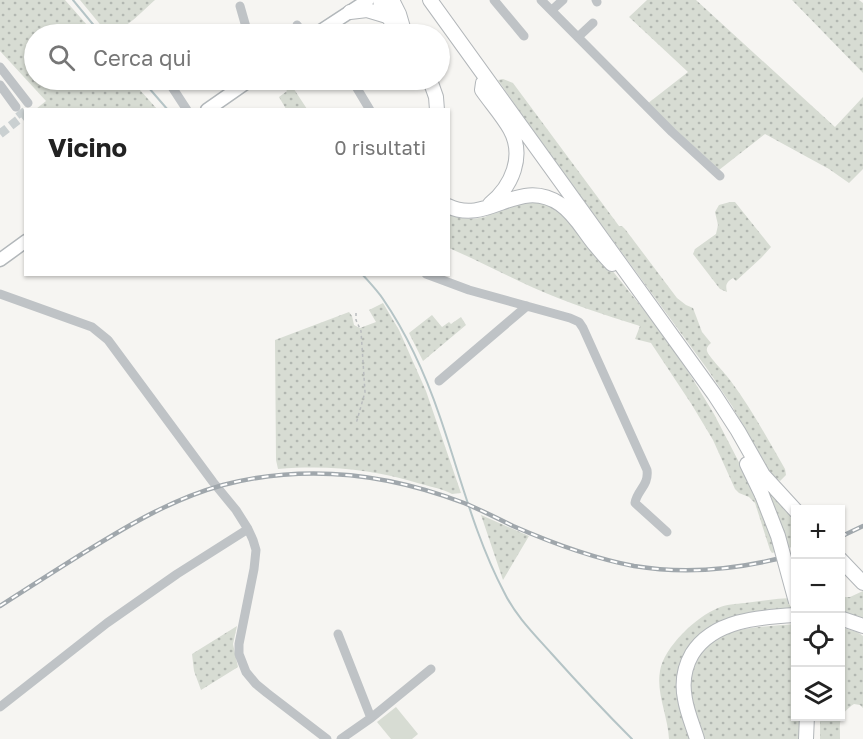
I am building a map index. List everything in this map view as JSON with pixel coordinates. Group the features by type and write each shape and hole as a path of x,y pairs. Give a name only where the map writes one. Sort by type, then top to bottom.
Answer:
{"highway":[{"path":"380,0 381,6 396,10"},
{"path":"392,0 396,10"},
{"path":"420,0 438,24"},
{"path":"430,0 446,24"},
{"path":"350,12 396,10"},
{"path":"450,31 486,86 708,396 767,491 791,508"},
{"path":"450,39 714,394 738,430 763,475 791,586"},
{"path":"483,209 495,200 509,183 514,173 516,156 511,130 486,86"},
{"path":"434,90 437,108"},
{"path":"450,207 462,212 473,212 520,196 531,195 551,200 560,204 575,217 596,247 622,275"},
{"path":"845,564 863,583"},
{"path":"697,739 685,699 683,678 687,661 698,644 720,629 734,624 791,615"},
{"path":"845,620 863,626"},
{"path":"806,739 807,721"}],"main road":[{"path":"333,24 368,0"},
{"path":"210,108 236,90"},
{"path":"2,255 24,242"}],"street":[{"path":"541,0 672,132 720,176"},
{"path":"552,10 563,0"},
{"path":"498,1 524,36"},
{"path":"240,6 245,24"},
{"path":"578,37 593,23"},
{"path":"0,67 28,103"},
{"path":"0,85 16,107"},
{"path":"174,90 186,108"},
{"path":"358,90 369,108"},
{"path":"431,276 469,290 579,322 647,470 647,481 636,497 635,503 668,532"},
{"path":"0,294 92,327 108,340 236,510 248,529 256,550 252,583 240,633 239,654 242,662 246,672 256,684 327,739"},
{"path":"439,381 527,306"},
{"path":"0,707 107,622 248,529"},
{"path":"338,634 371,718"},
{"path":"341,739 371,718 431,669"}],"path":[{"path":"356,313 356,320 361,331 365,392 357,424"}],"shaded area":[{"path":"0,0 65,0 86,24 24,24 24,77 0,51"},
{"path":"80,0 155,0 128,24 100,24"},
{"path":"647,0 696,0 835,127 863,97 863,169 849,183 829,169 765,134 719,170 647,104 688,72 629,17"},
{"path":"792,0 859,0 863,3 863,73"},
{"path":"503,79 513,83 619,226 625,229 677,298 693,308 702,332 711,343 707,348 708,353 745,401 785,469 786,475 780,481 769,473 732,406 708,370 498,80"},
{"path":"36,90 140,90 156,108 37,108 46,101"},
{"path":"295,90 306,108 285,108 279,97 287,91"},
{"path":"535,200 556,206 652,320 686,368 714,414 757,497 775,493 791,511 791,547 772,553 755,503 735,489 713,440 651,343 635,339 640,326 547,293 450,248 450,214 460,218 485,217 503,207"},
{"path":"735,202 771,247 736,281 733,278 728,282 727,292 720,289 693,254 695,249 716,234 718,225 715,212 719,205"},
{"path":"383,303 399,330 426,391 461,493 452,494 403,479 368,472 333,468 278,469 275,340 349,312 354,325 360,328 376,322 369,310"},
{"path":"432,315 442,327 461,317 466,325 423,361 409,333"},
{"path":"481,515 529,536 503,580"},
{"path":"863,591 863,620 845,614 845,597"},
{"path":"791,598 791,611 732,619 687,652 690,739 669,739 659,679 663,662 674,643 709,612 731,604"},
{"path":"791,624 791,721 801,721 801,739 705,739 691,694 692,673 696,663 707,646 715,639 750,628"},
{"path":"237,626 233,644 238,667 201,690 194,671 192,654"},
{"path":"845,628 863,636 863,708 854,704 845,712"},
{"path":"396,707 418,734 412,739 391,739 377,722"},
{"path":"820,721 841,721 840,739 820,739"}],"waterway":[{"path":"73,0 93,24"},
{"path":"151,90 166,108"},
{"path":"364,276 392,312 429,386 476,528 508,600 538,639 632,739"}],"tunnel":[{"path":"0,134 23,116 16,107"}],"railway":[{"path":"0,606 101,542 169,505 223,485 284,475 345,475 405,485 464,503 513,526 572,549 634,566 675,570 715,569 791,555"},
{"path":"845,535 863,526"}]}
